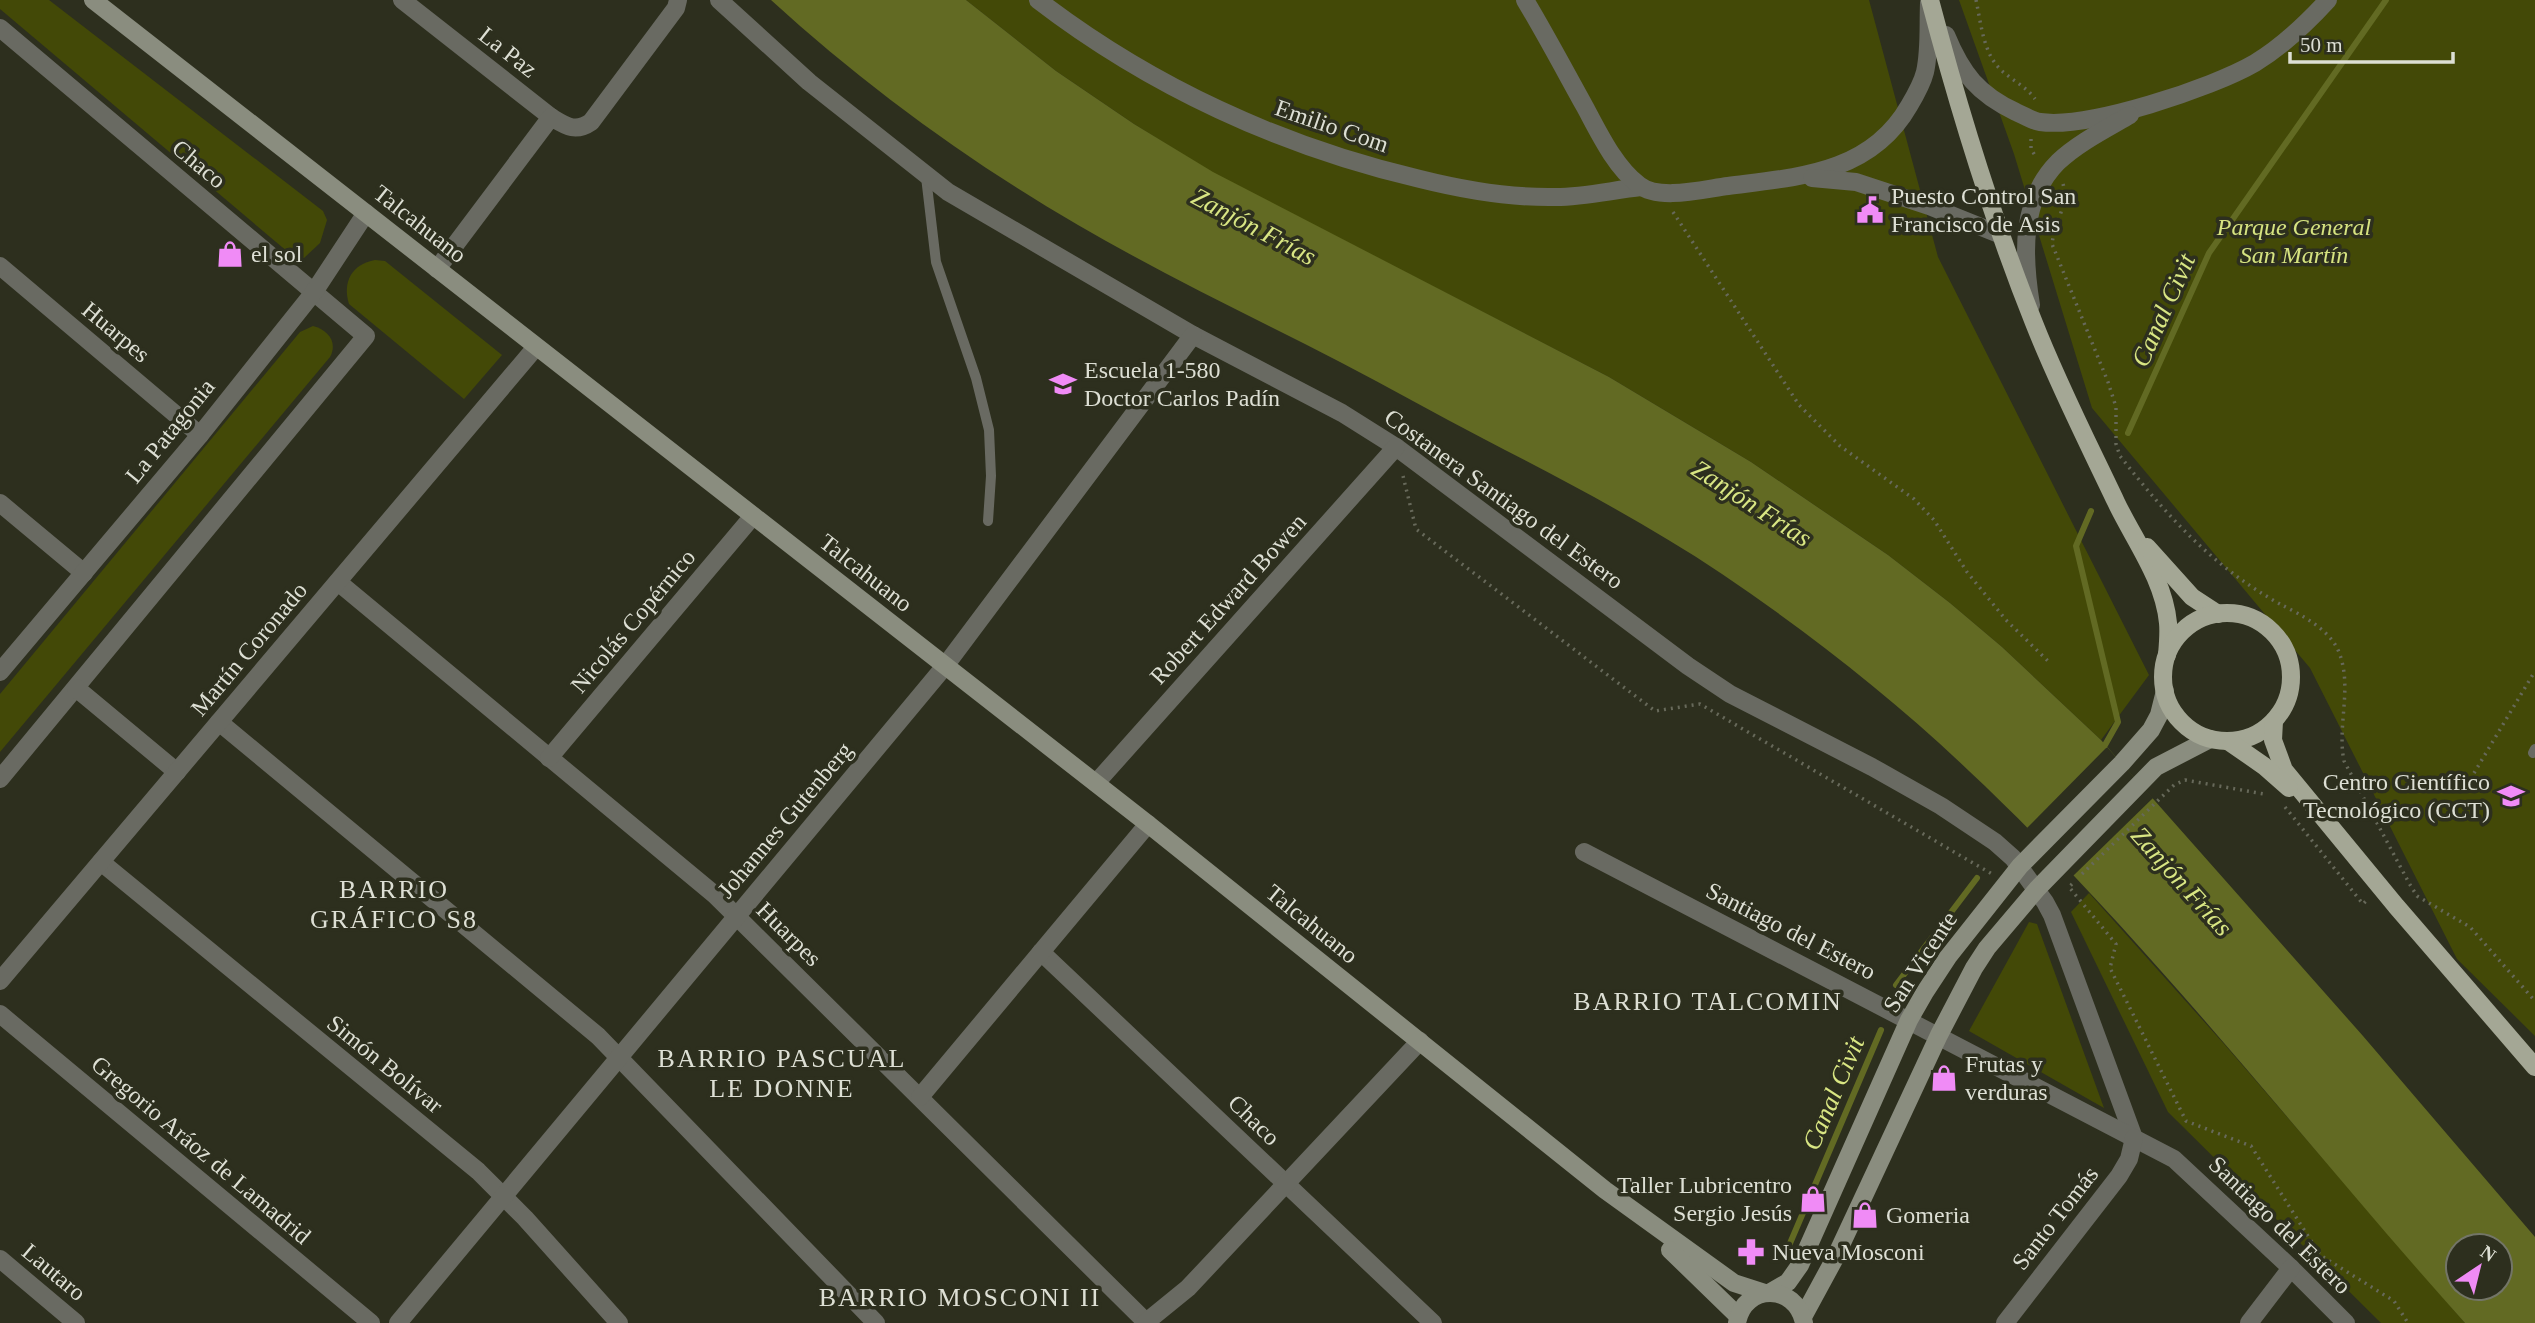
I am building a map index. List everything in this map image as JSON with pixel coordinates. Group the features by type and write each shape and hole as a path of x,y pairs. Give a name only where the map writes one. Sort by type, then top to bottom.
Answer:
{"main road":[{"path":"1930,0 1956,100 2035,326 2123,517 2156,580 2165,605 2169,625 2163,673 2171,708 2194,732 2219,740 2264,766 2324,817"},
{"path":"2123,517 2172,577 2192,597 2218,614"},
{"path":"2167,655 2175,639 2187,627 2202,618 2218,614 2238,614 2257,621 2272,632 2284,648 2290,667 2291,686 2285,705 2274,721 2261,732 2246,738 2219,740"},
{"path":"2274,721 2273,740 2284,770 2535,1068"}],"street":[{"name":"Talcahuano","path":"93,0 1096,783 1605,1190 1734,1283 1790,1299 1798,1307 1804,1321"},
{"name":"La Paz","path":"402,0 551,117"},
{"path":"437,269 551,117 569,128 581,128 591,122 676,8 678,0"},
{"name":"Costanera Santiago del Estero","path":"719,0 810,82 948,192 1194,335 1342,413 1395,447 1688,666 1730,694 1872,767 1941,806 1995,842 2020,866 2052,915 2134,1138"},
{"name":"Emilio Com","path":"1038,0 1130,63 1194,98 1303,146 1390,172 1474,192 1557,197 1641,187"},
{"path":"1525,0 1598,131 1623,169 1641,187 1665,194 1798,177 1833,168 1869,151 1887,136 1903,117 1924,74 1930,0"},
{"path":"1930,0 1955,57 1969,79 1987,96 2038,122 2070,122 2148,105"},
{"path":"2035,326 2027,279 2028,218 2035,194 2058,162 2093,137 2148,105 2254,63 2287,40 2328,0"},
{"name":"Chaco","path":"0,28 366,336 76,688"},
{"path":"1798,177 1856,181 2001,235"},
{"name":"La Patagonia","path":"0,672 200,435 314,292 366,213"},
{"name":"Huarpes","path":"0,267 200,435"},
{"name":"Johannes Gutenberg","path":"398,1323 945,666 1194,335"},
{"name":"Martín Coronado","path":"0,981 536,347"},
{"name":"Robert Edward Bowen","path":"1096,783 1395,447"},
{"path":"0,503 83,573"},
{"name":"Nicolás Copérnico","path":"550,758 753,516"},
{"name":"Huarpes","path":"338,582 715,895 1146,1323"},
{"path":"0,779 76,688 177,772"},
{"name":"San Vicente","path":"1737,1321 1749,1301 1788,1282 1800,1265 1909,1020 1948,957 2020,866 2122,764 2151,730 2159,715 2165,691"},
{"path":"219,722 597,1036 876,1323"},
{"name":"San Vicente","path":"1804,1321 1939,1035 1980,958 2002,928 2037,889 2139,783 2164,761 2219,740"},
{"path":"920,1097 1148,824"},
{"name":"Santiago del Estero","path":"1584,852 1939,1035 2185,1167 2346,1323"},
{"name":"Simón Bolívar","path":"101,862 504,1196 619,1323"},
{"name":"Chaco","path":"1041,951 1433,1323"},
{"name":"Gregorio Aráoz de Lamadrid","path":"0,1014 371,1323"},
{"path":"1146,1323 1188,1288 1420,1041"},
{"name":"Santo Tomás","path":"2005,1323 2119,1177 2129,1159 2134,1138"},
{"name":"Talcahuano","path":"1605,1190 1737,1321"},
{"name":"Lautaro","path":"0,1259 76,1323"},
{"path":"2249,1323 2291,1268"}],"lane":[{"path":"926,177 936,262 976,378 989,430 991,476 988,521"}],"path":[{"path":"1976,0 1990,57 2001,70 2031,92 2037,101 2038,122 2030,142 2031,149 2038,160 2058,174 2065,191 2052,244 2108,382 2116,407 2116,444 2125,462 2197,545 2247,585 2306,618 2327,636 2340,654 2344,681 2340,745 2344,761 2409,883 2417,895 2470,927 2535,1002"},
{"path":"1660,192 1799,405 1840,446 1914,499 1934,520 1967,572 2006,620 2048,661"},
{"path":"1395,447 1416,529 1655,711 1700,704 1988,872 1997,878 2003,887"},
{"path":"2100,468 2125,462"},
{"path":"2474,774 2535,671"},
{"path":"2052,915 2069,887 2174,785 2185,780 2268,794"},
{"path":"2282,803 2363,904 2382,888"},
{"path":"2069,887 2116,944 2110,968 2186,1121 2251,1146 2320,1255 2394,1301 2408,1323"}],"green space":[{"path":"0,0 49,0 323,211 327,220 320,243 304,258 295,258 0,9"},
{"path":"966,0 1869,0 1938,257 2149,675 2101,740 2002,647 1950,603 1888,555 1751,462 1609,377 1213,173 1056,71"},
{"name":"Parque General San Martín","path":"1959,0 2535,0 2535,1036 2457,959 2310,668 2092,408 2014,154"},
{"path":"375,260 385,261 502,355 464,399 349,304 347,288 351,275 360,265"},
{"path":"313,326 330,337 333,346 330,357 0,752 0,694 300,332"},
{"path":"2089,893 2225,1045 2444,1299 2444,1302 2465,1323 2381,1323 2168,1112 2071,912"},
{"path":"2029,922 2037,924 2104,1108 1969,1031"}],"water":[{"name":"Zanjón Frías","path":"771,0 966,0 1056,71 1134,124 1213,172 1609,377 1751,462 1888,555 2002,647 2101,740 2363,1036 2535,1237 2535,1323 2465,1323 2446,1302 2514,1302 2514,1232 2444,1232 2444,1299 2162,972 2035,836 1940,744 1880,692 1787,619 1693,555 1635,520 1078,225 997,175 918,121 843,62"}],"pier":[{"path":"2107,747 2153,798 2073,876 2027,828"}],"waterway":[{"name":"Canal Civit","path":"2128,433 2209,253 2386,0"},
{"name":"Canal Civit","path":"2091,511 2076,546 2118,722 2105,745"},
{"name":"Canal Civit","path":"1896,985 1977,878"},
{"name":"Canal Civit","path":"1788,1248 1881,1030"}],"place":[{"name":"Puesto Control San Francisco de Asis","path":"1870,210"},
{"name":"el sol","path":"230,254"},
{"name":"Escuela 1-580 Doctor Carlos Padín","path":"1063,384"},
{"name":"Centro Científico Tecnológico (CCT)","path":"2511,796"},
{"name":"Frutas y verduras","path":"1944,1078"},
{"name":"Taller Lubricentro Sergio Jesús","path":"1813,1199"},
{"name":"Gomeria","path":"1865,1215"},
{"name":"Nueva Mosconi","path":"1751,1252"}],"district":[{"name":"BARRIO GRÁFICO S8","path":"394,904"},
{"name":"BARRIO TALCOMIN","path":"1708,1001"},
{"name":"BARRIO PASCUAL LE DONNE","path":"782,1073"},
{"name":"BARRIO MOSCONI II","path":"960,1297"}]}
